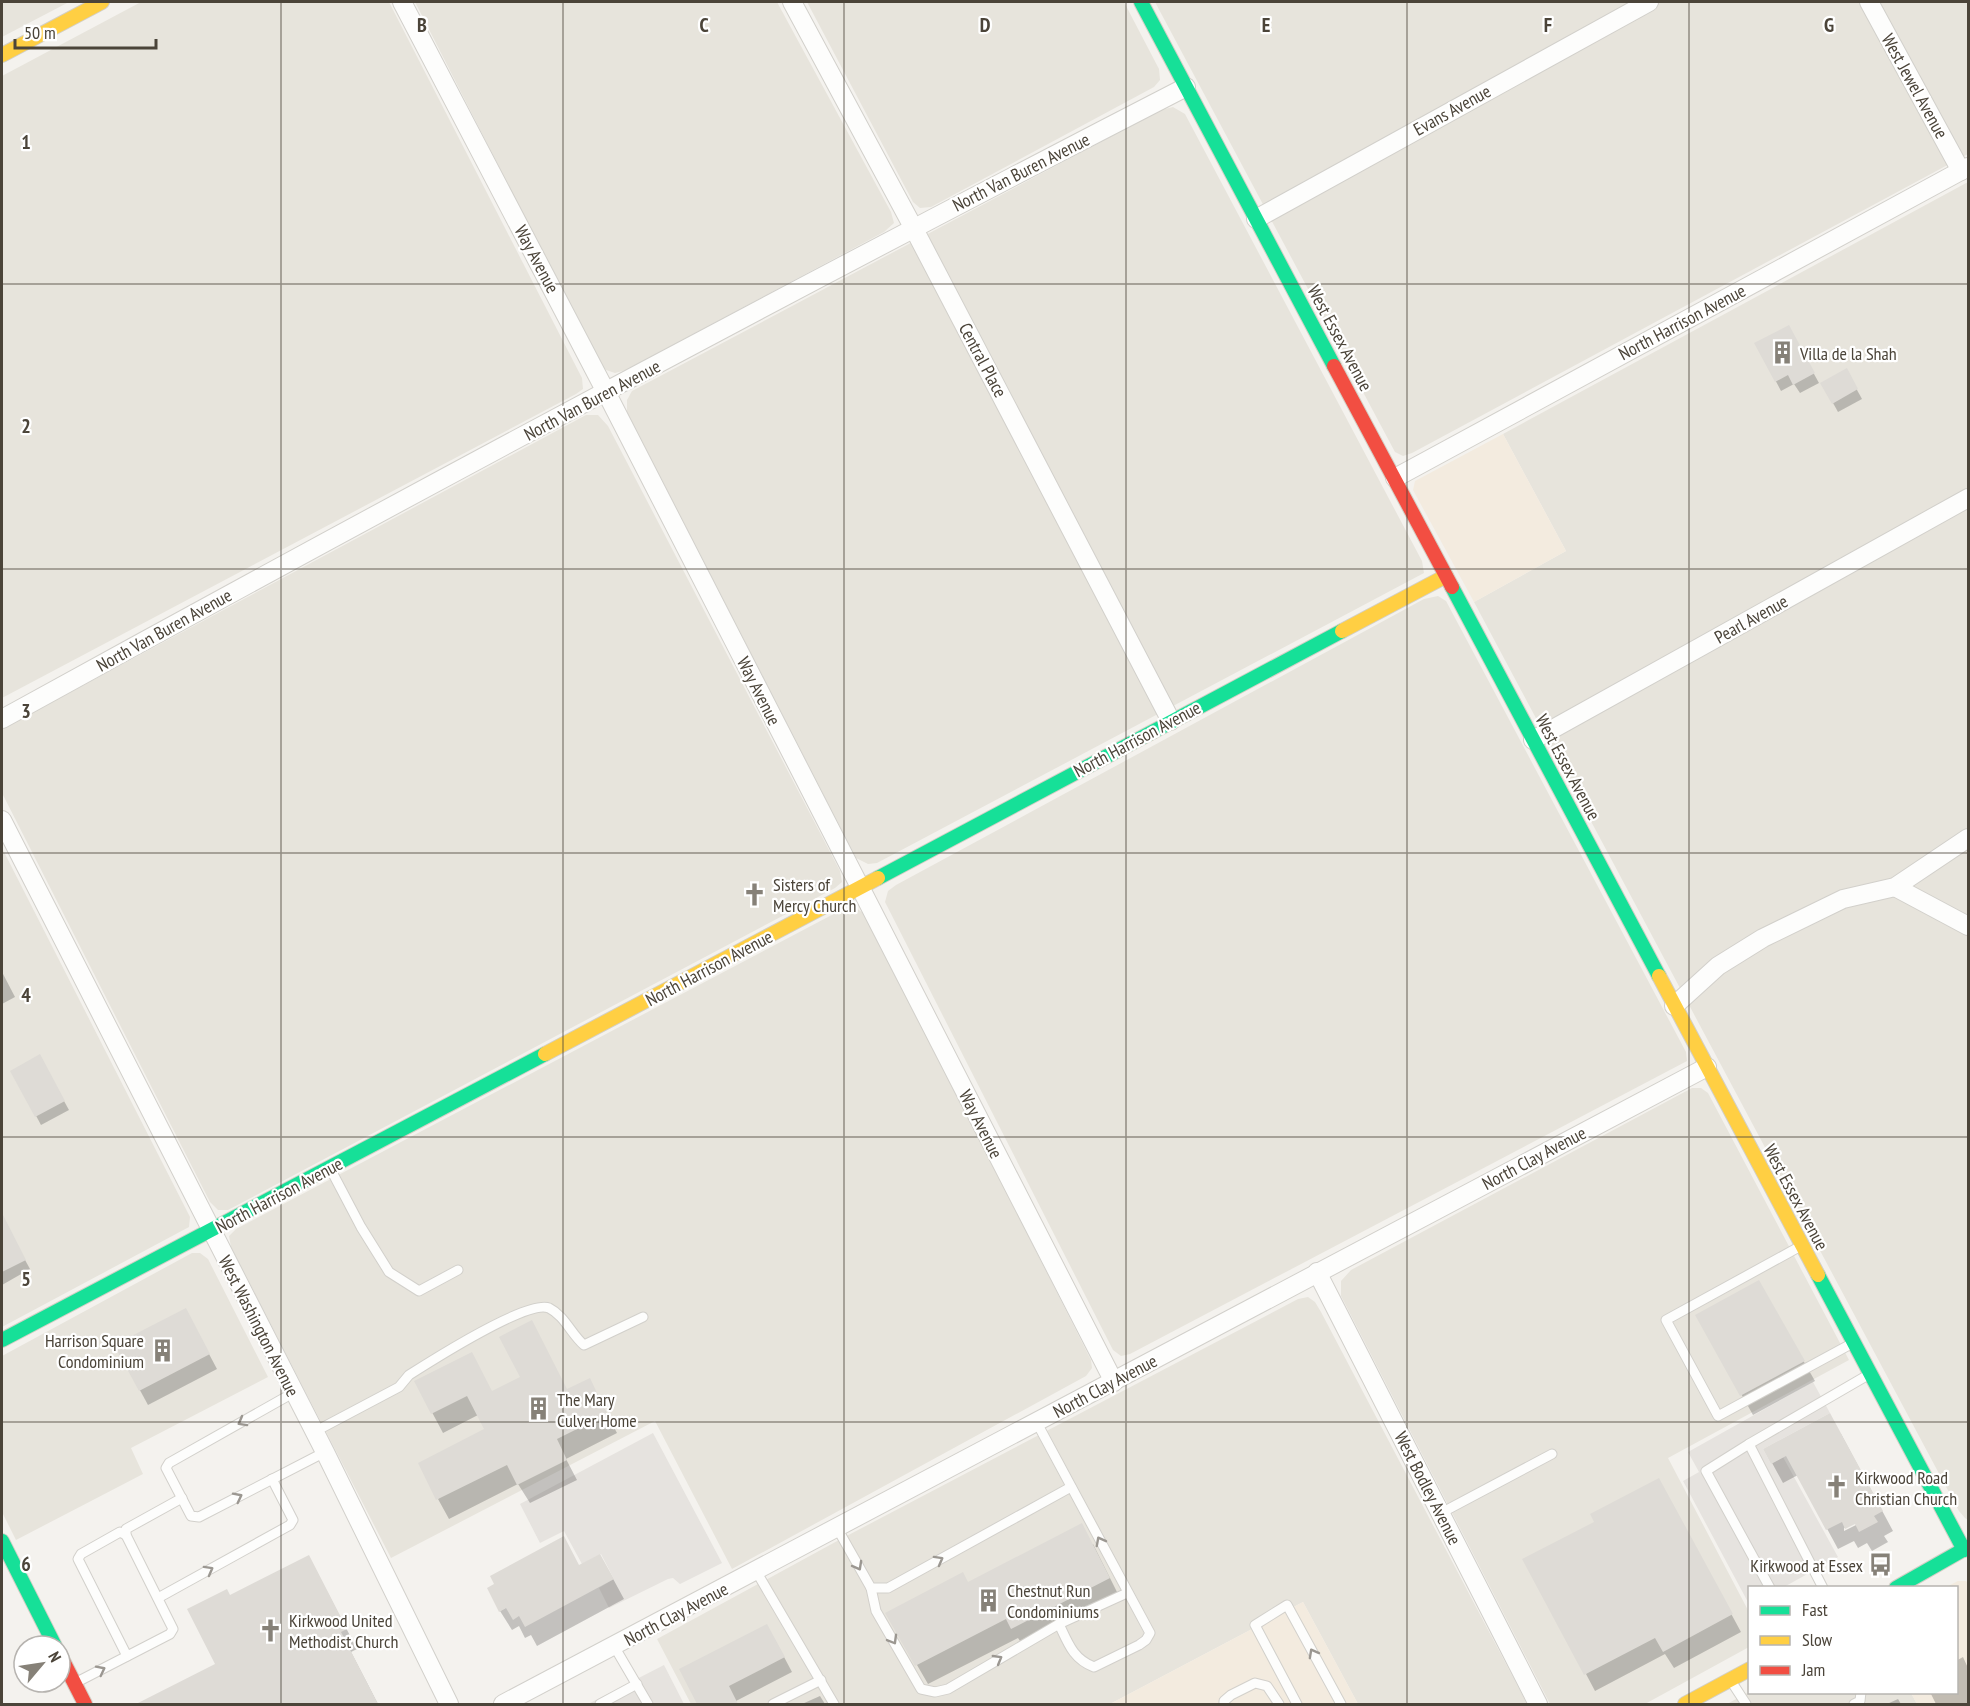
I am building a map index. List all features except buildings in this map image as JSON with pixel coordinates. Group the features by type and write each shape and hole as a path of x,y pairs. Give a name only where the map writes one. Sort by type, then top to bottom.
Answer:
{"street":[{"path":"2,55 102,2"},
{"name":"Way Avenue","path":"402,2 606,392 1114,1382"},
{"name":"Central Place","path":"792,2 913,227 1170,721"},
{"name":"West Essex Avenue","path":"1141,2 1853,1343 1967,1552"},
{"name":"Evans Avenue","path":"1256,219 1649,2"},
{"name":"West Jewel Avenue","path":"1869,2 1965,169"},
{"name":"North Van Buren Avenue","path":"2,719 913,227 1186,87"},
{"name":"North Harrison Avenue","path":"1395,478 1965,169"},
{"name":"Pearl Avenue","path":"1533,740 1968,498"},
{"name":"North Harrison Avenue","path":"2,1340 861,888 1170,721 1446,576"},
{"name":"West Washington Avenue","path":"2,820 325,1452 449,1704"},
{"path":"1674,1006 1718,966 1763,938 1808,914 1843,899 1895,887 1968,838"},
{"path":"1895,887 1968,926"},
{"name":"North Clay Avenue","path":"503,1704 1707,1067"},
{"name":"West Bodley Avenue","path":"1317,1272 1538,1704"},
{"path":"2,1541 49,1634"},
{"path":"1898,1586 1967,1552"},
{"path":"1685,1704 1748,1670"},
{"path":"72,1678 85,1704"}],"lane":[{"path":"330,1168 361,1227 389,1272 419,1291 458,1270"},
{"path":"1802,1246 1666,1320 1718,1416 1853,1343"},
{"path":"314,1432 399,1388 409,1375 494,1326 538,1306 547,1307 554,1312 584,1345 644,1317"},
{"path":"1769,1586 1706,1471 1870,1374"},
{"path":"293,1393 169,1463 166,1468 191,1516 199,1517 325,1452"},
{"path":"1037,1423 1150,1633 1139,1645 1094,1667 1083,1663 1074,1655 1059,1624"},
{"path":"1749,1444 1822,1586"},
{"path":"1441,1513 1552,1454"},
{"path":"158,1598 290,1525 292,1520 272,1479"},
{"path":"871,1588 888,1588 1071,1487"},
{"path":"75,1684 170,1634 173,1629 126,1535 126,1529 182,1498"},
{"path":"837,1528 871,1588 876,1611 921,1689 935,1692 948,1689 1059,1624 1127,1593"},
{"path":"126,1535 120,1532 81,1554 78,1559 127,1656"},
{"path":"756,1571 834,1704"},
{"path":"1297,1704 1255,1625 1287,1605 1341,1704"},
{"path":"614,1646 648,1704"},
{"path":"1730,1679 1746,1704"},
{"path":"773,1704 821,1680"},
{"path":"1224,1704 1224,1701 1231,1695 1255,1683 1267,1686 1279,1704"},
{"path":"600,1704 637,1684"}],"shaded area":[{"path":"2,2 69,2 2,37"},
{"path":"141,2 389,2 582,378 583,389 2,698 2,76"},
{"path":"415,2 777,2 891,212 894,223 884,232 626,370 615,373 606,370 599,363"},
{"path":"807,2 1124,2 1159,69 1160,80 1154,87 931,207 920,208 913,202"},
{"path":"1155,2 1968,2 1968,154 1403,456 1395,452"},
{"path":"1173,107 1185,114 1422,561 1424,573 877,863 868,864 856,858 627,412 627,400 632,391 1161,110"},
{"path":"1968,182 1968,1520 1959,1511 1474,602 1566,551 1503,434"},
{"path":"586,415 598,415 608,426 840,871 842,882 835,888 228,1210 218,1210 210,1202 2,793 2,729"},
{"path":"1503,434 1566,551 1474,602 1413,490 1415,481"},
{"path":"1438,596 1446,601 1686,1052 1687,1061 1130,1354 1121,1356 1113,1350 885,902 888,891 1424,599"},
{"path":"2,848 190,1217 189,1227 2,1327"},
{"path":"845,908 856,908 866,915 1091,1360 1092,1368 1086,1376 732,1569 655,1421 391,1558 231,1247 229,1236 236,1229"},
{"path":"1692,1088 1701,1088 1708,1093 1849,1360 1668,1458 1748,1610 1748,1648 1645,1704 1550,1704 1341,1296 1341,1281 1351,1270"},
{"path":"192,1253 200,1253 208,1259 268,1377 131,1448 143,1474 16,1540 2,1512 2,1356"},
{"path":"1308,1297 1315,1302 1321,1312 1527,1704 1358,1704 1303,1602 1110,1704 691,1704 657,1639 839,1540 1298,1299"},
{"path":"1813,1382 1830,1413 1763,1449 1771,1464 1783,1457 1838,1557 1786,1586 1748,1586 1748,1602 1683,1481 1699,1472 1688,1452"},
{"path":"653,1433 722,1563 680,1584 673,1578 668,1579 609,1608 599,1588 614,1579 601,1554 582,1564 564,1531 540,1543 520,1504"},
{"path":"1958,1581 1968,1583 1968,1704 1917,1704 1912,1694 1958,1694 1958,1586 1948,1586"},
{"path":"1303,1602 1358,1704 1110,1704"},
{"path":"664,1665 684,1704 588,1704"},
{"path":"1748,1693 1912,1694 1917,1704 1727,1704"}],"traffic: fast":[{"path":"1141,2 1334,366"},
{"path":"1452,587 1659,976"},
{"path":"878,878 1342,631"},
{"path":"2,1340 545,1054"},
{"path":"1818,1275 1964,1550"},
{"path":"2,1541 49,1634"},
{"path":"1900,1586 1968,1547"}],"traffic: slow":[{"path":"2,55 102,2"},
{"path":"1342,631 1446,576"},
{"path":"545,1054 878,878"},
{"path":"1659,976 1818,1275"},
{"path":"1685,1704 1748,1670"}],"traffic: jam":[{"path":"1334,366 1452,587"},
{"path":"72,1679 85,1704"}],"place":[{"name":"Villa de la Shah","path":"1782,353"},
{"name":"Sisters of Mercy Church","path":"755,894"},
{"name":"Harrison Square Condominium","path":"162,1350"},
{"name":"The Mary Culver Home","path":"539,1409"},
{"name":"Kirkwood Road Christian Church","path":"1837,1487"},
{"name":"Kirkwood at Essex","path":"1881,1565"},
{"name":"Chestnut Run Condominiums","path":"989,1600"},
{"name":"Kirkwood United Methodist Church","path":"271,1630"}]}
